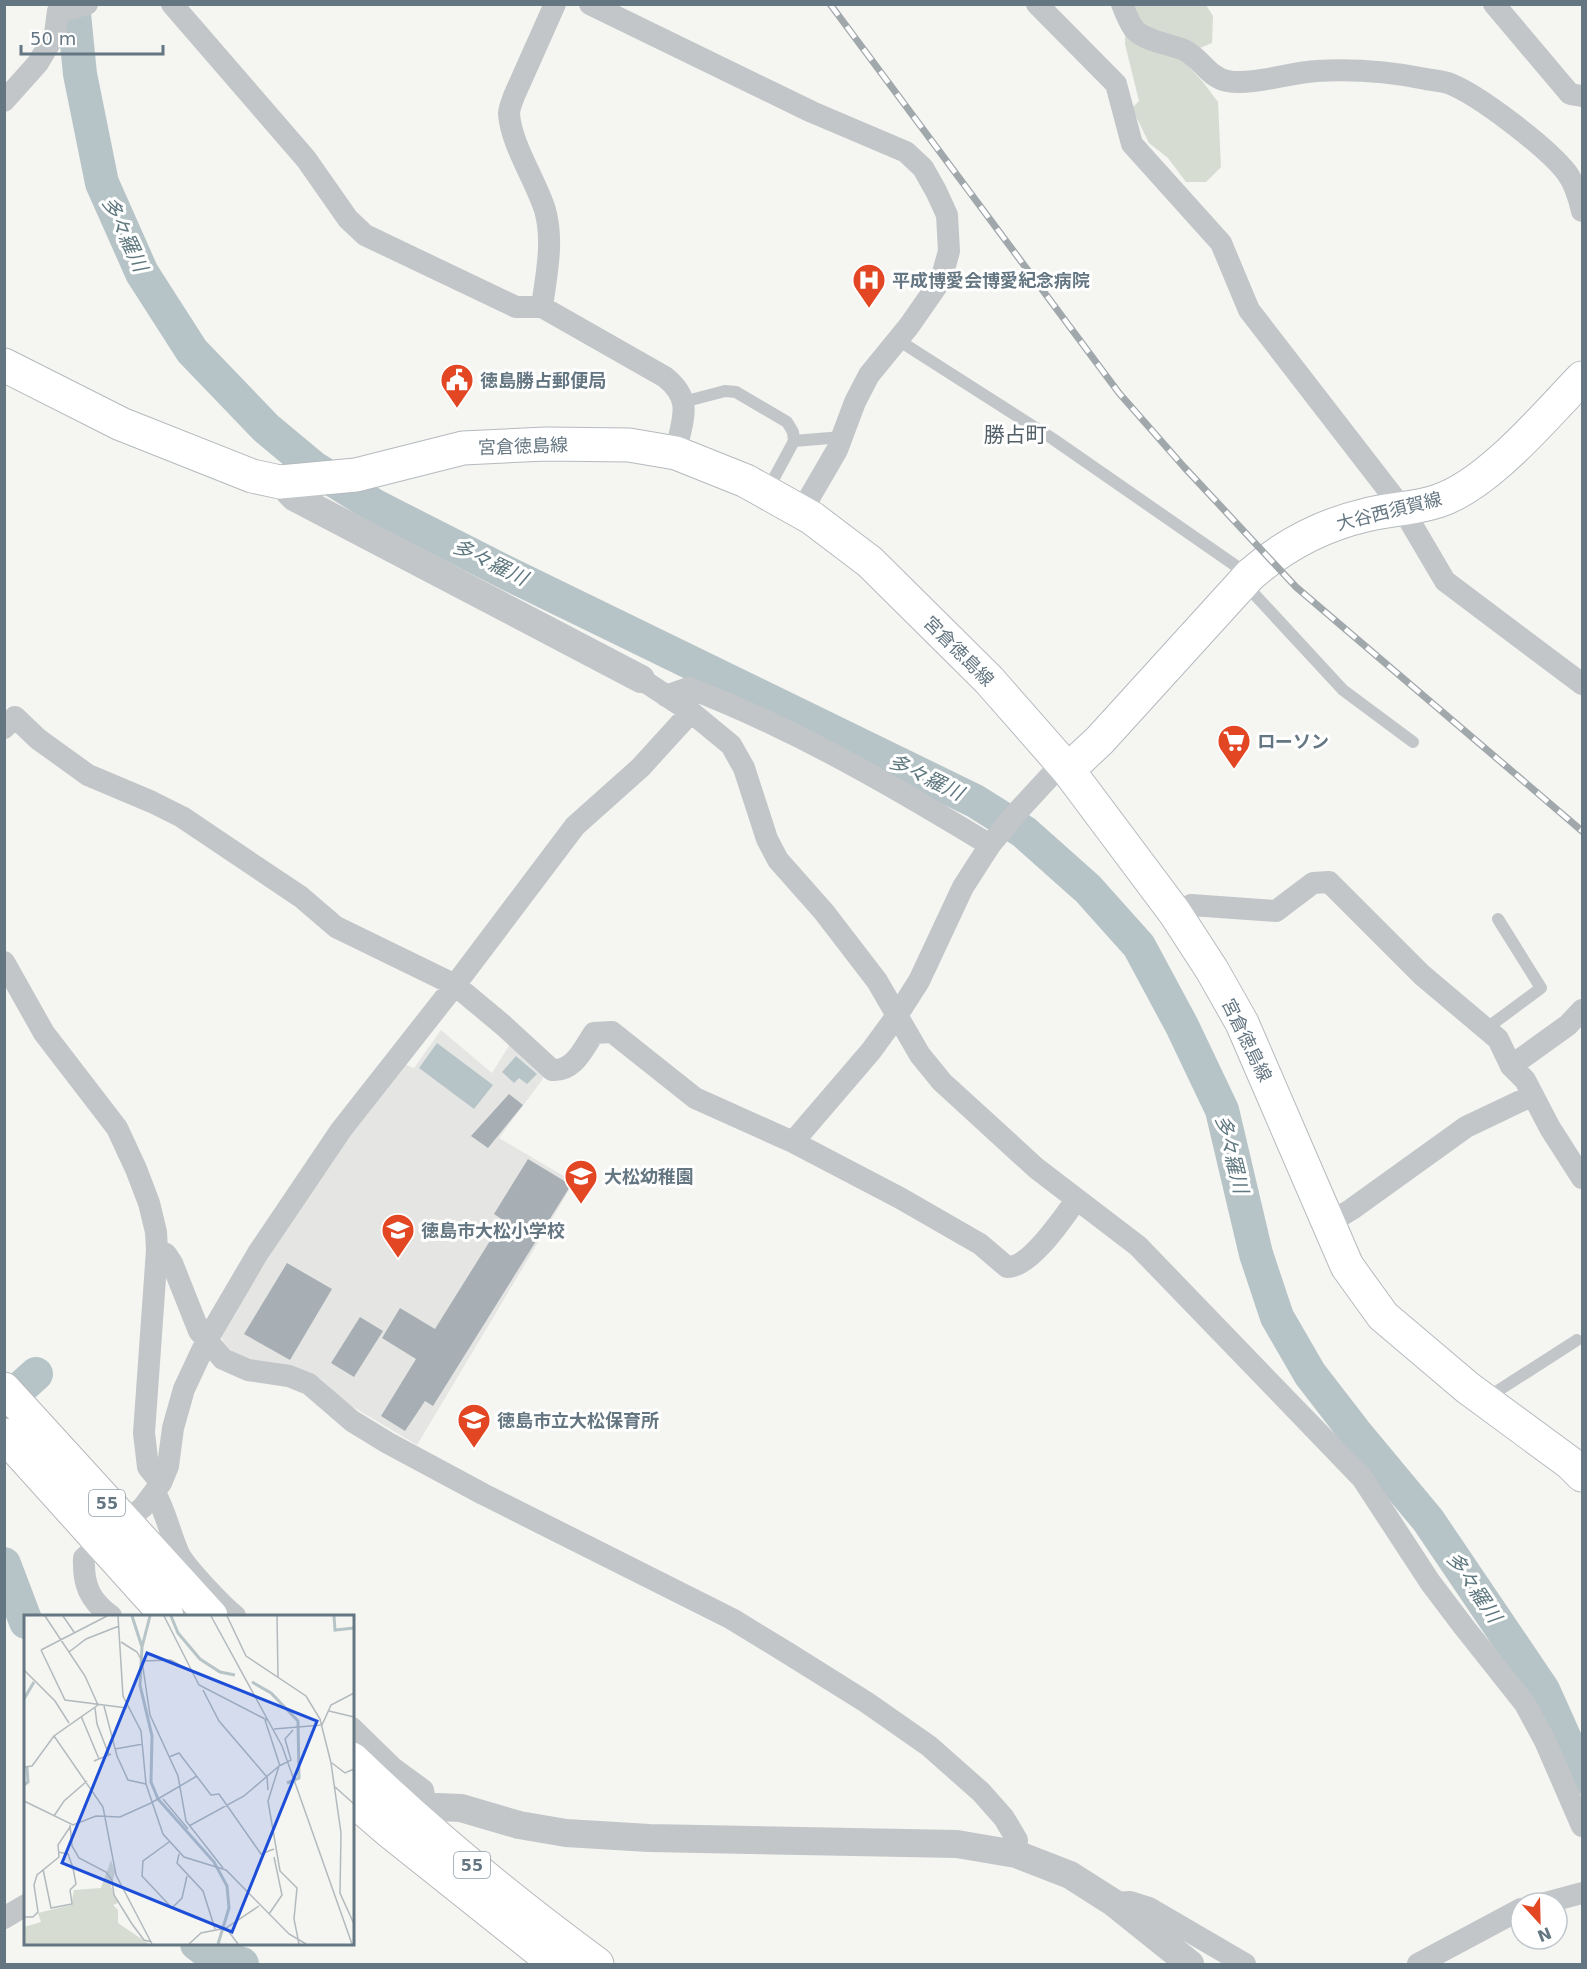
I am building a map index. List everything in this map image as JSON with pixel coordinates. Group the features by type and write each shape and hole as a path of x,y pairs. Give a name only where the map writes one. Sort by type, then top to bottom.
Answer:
{"main road":[{"name":"宮倉徳島線","path":"4,365 121,424 252,476 290,482 356,475 463,448 546,444 629,445 676,453 746,481 812,518 870,562 988,680 1068,770 1175,913 1212,970 1242,1023 1347,1266 1383,1316 1419,1349 1488,1403 1578,1465"},
{"name":"大谷西須賀線","path":"1068,770 1100,740 1247,579 1269,559 1293,543 1326,527 1365,515 1438,501 1466,488 1500,462 1582,378"},
{"name":"55","path":"4,1389 209,1615"},
{"name":"55","path":"4,1435 164,1615"},
{"name":"55","path":"354,1761 556,1965"},
{"name":"55","path":"354,1800 408,1818 597,1965"}],"street":[{"path":"172,4 306,159 348,219 365,235 516,306 542,307 665,377 678,387 684,411 676,453"},
{"path":"590,4 812,112 906,152 923,168 946,215 949,251 942,280 869,375 855,402 837,450 801,512"},
{"path":"1037,4 1116,84 1132,144 1221,243 1249,310 1402,508 1445,580 1582,684"},
{"path":"1122,4 1135,30 1154,40 1185,50 1198,59 1210,74 1227,81 1315,71 1351,70 1414,76 1448,83 1506,119 1547,153 1568,174 1578,194 1582,211"},
{"path":"1494,4 1570,94 1582,96"},
{"path":"4,101 38,63 55,34 58,9 87,5"},
{"path":"542,307 550,245 548,228 545,211 511,128 509,111 554,5"},
{"path":"290,482 294,497 641,679 691,712 731,746 744,768 767,839 778,860 824,912 871,972 898,1014 920,1055 942,1082 1036,1168 1138,1246 1362,1478 1430,1582 1525,1704 1545,1741 1582,1826"},
{"path":"666,696 689,688 741,708 994,841"},
{"path":"108,1615 89,1594 83,1576 84,1558 143,1507 158,1488 168,1466 173,1428 184,1389 207,1340 258,1253 342,1130 575,826 641,767 691,712"},
{"path":"4,728 15,717 38,739 88,775 152,802 182,818 301,897 336,927 455,985 552,1070 561,1071 571,1066 594,1033 612,1032 695,1098 793,1142 950,1225 980,1244 1006,1267 1012,1268 1024,1261 1050,1234 1076,1200"},
{"path":"793,1142 871,1051 898,1014 919,981 963,887 994,841 1054,772 1068,770"},
{"path":"1175,913 1191,905 1276,911 1313,884 1329,882 1422,975 1498,1039 1511,1066 1525,1080 1550,1128 1582,1178"},
{"path":"4,962 44,1033 117,1128 149,1203 158,1250 144,1433 148,1467 158,1488 180,1556 233,1615"},
{"path":"1511,1066 1578,1025"},
{"path":"1328,1224 1353,1209 1466,1127 1533,1095"},
{"path":"158,1250 166,1254 172,1263 199,1331 223,1359 236,1366 289,1376 309,1384 352,1421 387,1443 483,1494 732,1619 856,1696 929,1746 981,1791 1004,1818 1017,1840 1016,1854"},
{"path":"354,1730 393,1768 423,1790 408,1818"},
{"path":"408,1818 437,1807 461,1808 519,1825 566,1833 649,1838 957,1844 1016,1854 1070,1875 1114,1903 1190,1965"},
{"path":"1114,1903 1130,1902 1149,1908 1245,1965"},
{"path":"4,1918 24,1906"},
{"path":"1418,1965 1509,1916"}],"lane":[{"path":"898,340 1053,439 1247,579 1343,690 1413,742"},
{"path":"683,402 725,391 736,392 787,422 793,432 794,441 766,493"},
{"path":"794,441 842,437"},
{"path":"1487,1028 1541,988 1498,919"},
{"path":"1488,1403 1496,1392 1577,1340"}],"shaded area":[{"path":"1126,5 1206,5 1213,16 1212,43 1195,50 1188,66 1218,102 1221,167 1206,182 1186,182 1168,158 1149,143 1132,108 1139,101 1125,44"},
{"name":"徳島市大松小学校","path":"441,1030 492,1073 512,1041 545,1073 499,1138 574,1182 417,1445 343,1401 321,1379 237,1361 220,1336 316,1181 402,1063 414,1068"},
{"path":"437,1043 493,1085 474,1109 419,1068"},
{"path":"516,1056 537,1074 527,1084 519,1078 514,1083 502,1072"}],"building":[{"path":"509,1094 523,1105 488,1148 471,1136"},
{"path":"528,1159 571,1185 433,1406 425,1401 405,1431 381,1416 416,1359 382,1338 400,1308 435,1329 503,1220 494,1214"},
{"path":"287,1263 332,1289 290,1360 244,1334"},
{"path":"360,1317 383,1331 354,1377 331,1363"}],"waterway":[{"name":"多々羅川","path":"73,4 80,74 102,183 142,273 192,351 266,428 314,468 375,506 511,575 975,801 1024,832 1088,889 1139,946 1182,1026 1222,1110 1256,1254 1277,1317 1310,1374 1428,1520 1543,1690 1582,1777"},
{"path":"4,1403 36,1374"},
{"path":"4,1564 24,1617"},
{"path":"198,1945 209,1953 242,1964"}],"railway":[{"path":"830,4 1119,393 1184,467 1296,587 1582,831"}],"place":[{"name":"平成博愛会博愛紀念病院","path":"869,309"},
{"name":"徳島勝占郵便局","path":"457,409"},
{"name":"ローソン","path":"1234,770"},
{"name":"大松幼稚園","path":"581,1205"},
{"name":"徳島市大松小学校","path":"398,1259"},
{"name":"徳島市立大松保育所","path":"474,1449"}],"district":[{"name":"勝占町","path":"1015,435"}]}
